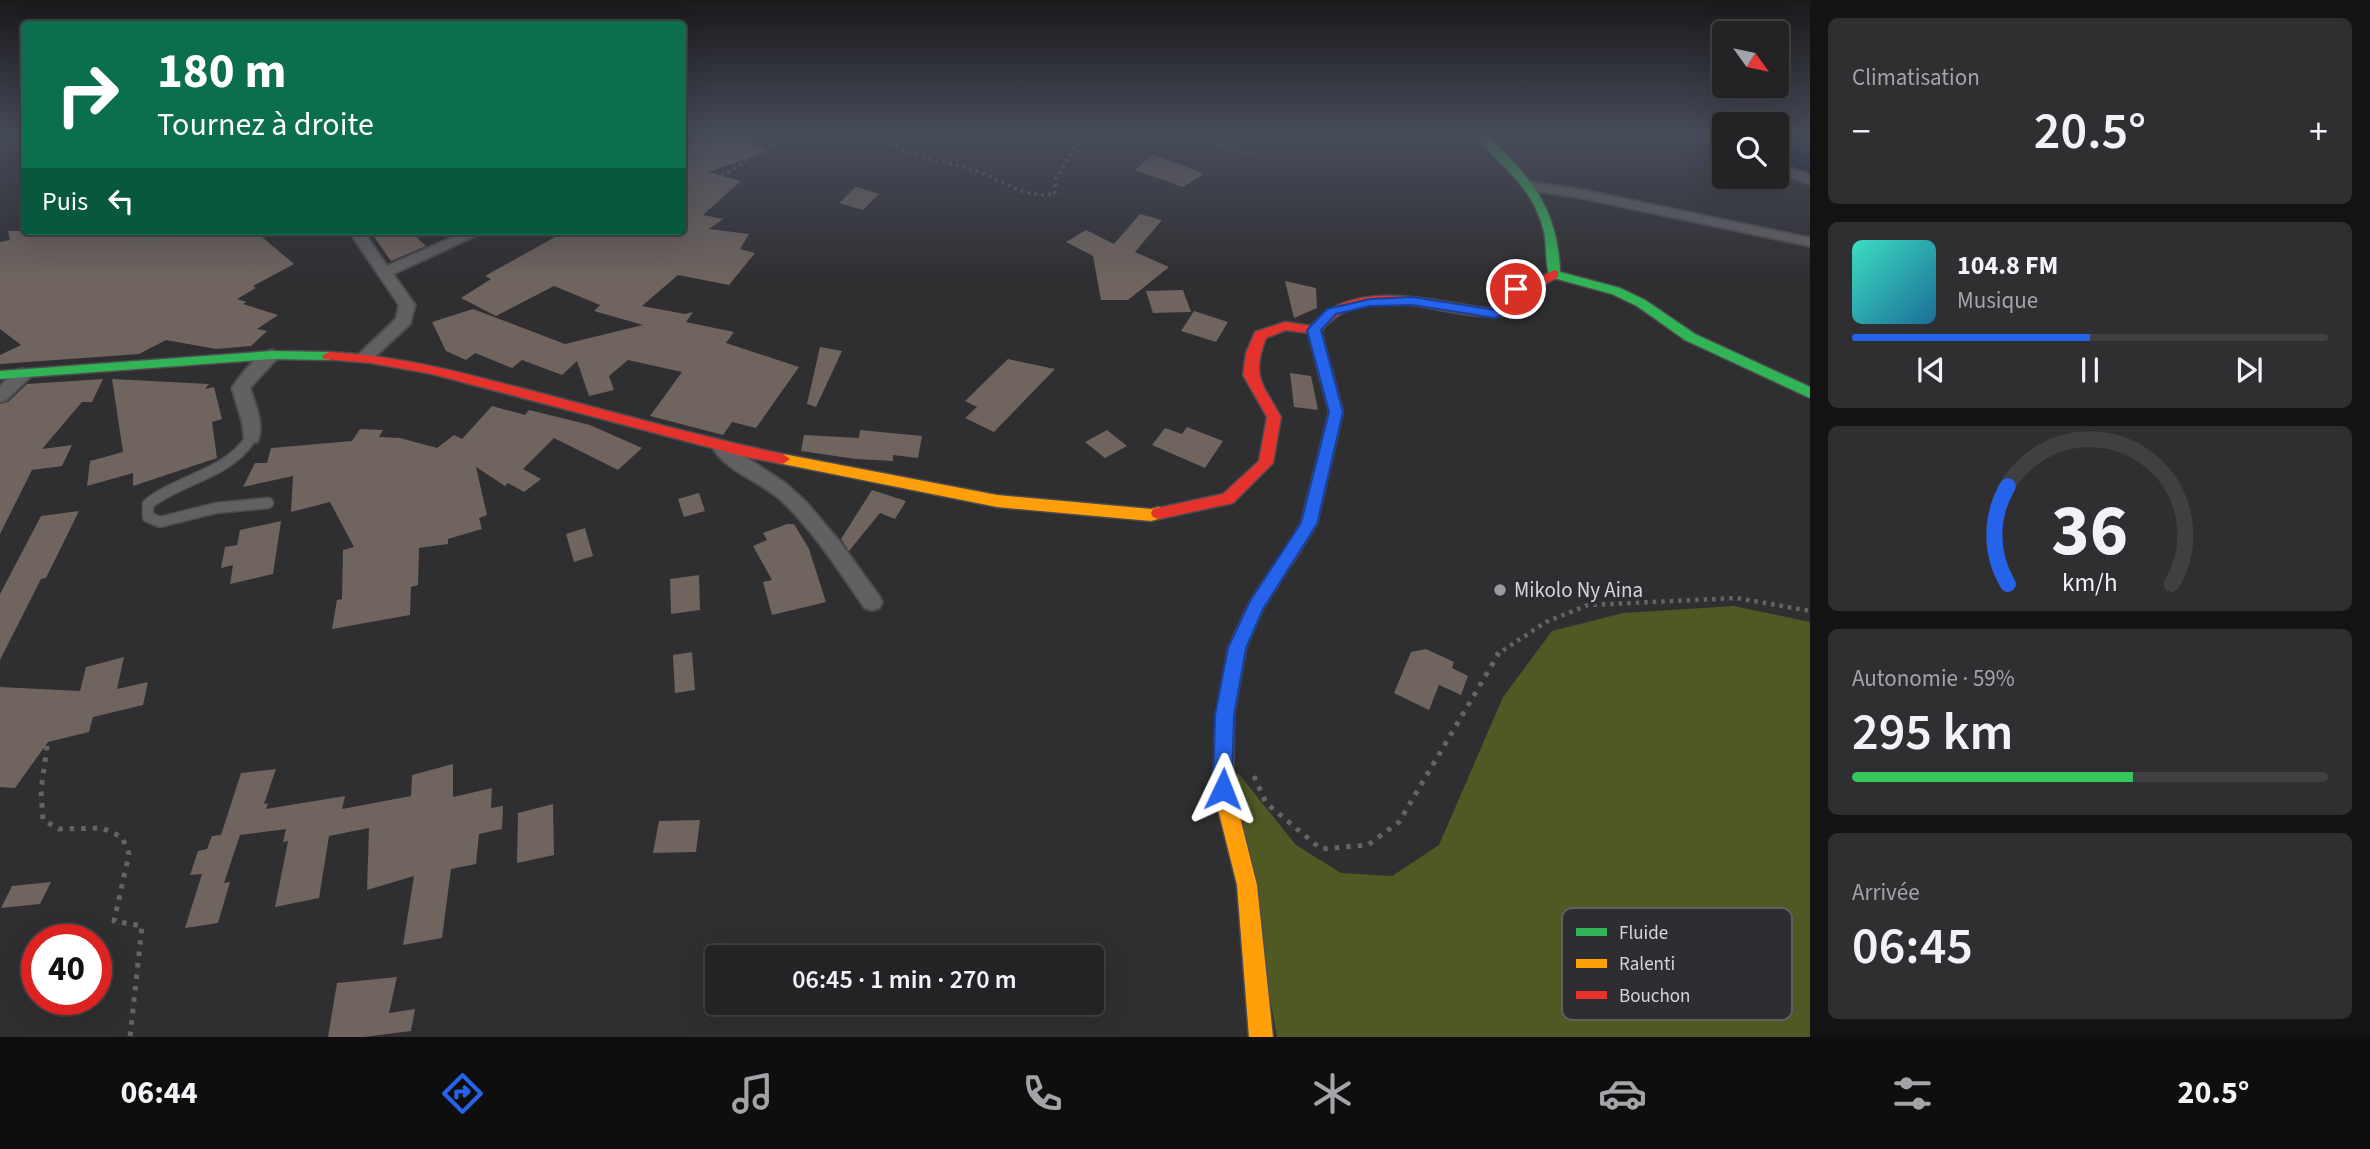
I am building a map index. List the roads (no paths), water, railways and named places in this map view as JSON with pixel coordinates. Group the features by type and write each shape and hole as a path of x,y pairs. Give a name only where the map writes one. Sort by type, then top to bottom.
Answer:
{"street":[{"path":"1530,186 1582,194 1810,242"},
{"path":"1530,186 1541,200 1552,226 1556,255 1554,274"},
{"path":"359,235 407,306 404,321 364,357"},
{"path":"386,272 470,235"},
{"path":"1314,330 1331,312 1370,302 1413,301 1495,314 1508,310 1511,295 1516,289 1525,290 1554,274 1624,295 1641,303 1690,337 1810,393"},
{"path":"0,375 272,355 364,357 441,372 558,401 721,447 997,501 1151,515 1228,499 1266,463 1274,417 1250,375 1253,353 1260,335 1285,326 1314,330"},
{"path":"1261,1037 1247,886 1223,789 1225,715 1237,648 1256,606 1309,524 1336,412 1314,330"},
{"path":"251,438 251,421 241,388 272,355"},
{"path":"0,396 23,374"},
{"path":"721,447 732,461 785,493 835,550 872,602"}],"lane":[{"path":"251,438 241,455 159,493 148,504 148,517 160,522 216,508 268,503"}],"place":[{"name":"Mikolo Ny Aina","path":"1500,590"}]}
